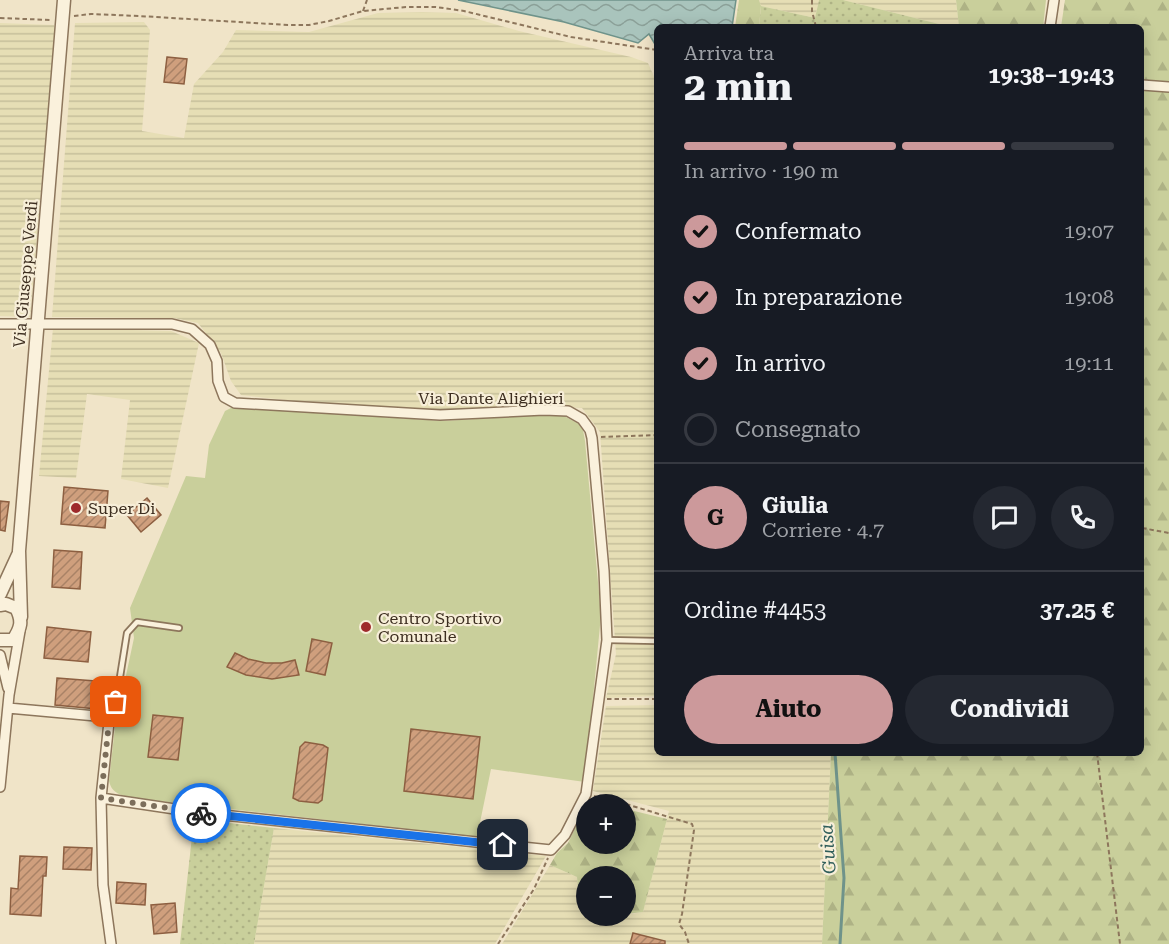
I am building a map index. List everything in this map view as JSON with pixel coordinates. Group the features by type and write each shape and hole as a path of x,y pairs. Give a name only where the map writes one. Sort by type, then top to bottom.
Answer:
{"street":[{"name":"Via Giuseppe Verdi","path":"0,788 9,695 21,623 19,551 64,0"},
{"path":"1050,24 1054,0"},
{"path":"1144,85 1169,87"},
{"name":"Via Dante Alighieri","path":"0,324 38,322 172,324 192,329 210,345 217,361 218,381 224,397 235,403 440,416 544,410 568,411 582,419 590,430 592,438"},
{"path":"586,794 608,640 592,438"},
{"name":"Via Giuseppe Verdi","path":"0,594 19,551"},
{"path":"0,605 6,604 16,608 21,623 13,640 0,640"},
{"name":"Via Giuseppe Verdi","path":"0,655 9,695"},
{"path":"8,708 96,716 109,722 101,798 103,885 111,944"},
{"path":"101,798 195,812 551,850 565,836 576,814"}],"lane":[{"path":"109,722 116,702 127,633 137,622 178,628"},
{"path":"608,640 654,641"}],"path":[{"path":"363,11 367,0"},
{"path":"812,0 815,24"},
{"path":"0,18 63,20 72,16 91,14 288,26 328,21 363,11 436,7 464,10 571,37 654,50"},
{"path":"592,438 654,435"},
{"path":"1144,528 1169,533"},
{"path":"598,699 654,699"},
{"path":"1096,756 1120,944"},
{"path":"636,807 692,824 694,830 679,924 689,944"},
{"path":"498,944 534,889 551,850"}],"shaded area":[{"path":"759,0 819,0 815,18 761,6"},
{"path":"843,0 956,0 959,24 939,24"},
{"path":"378,13 456,13 519,31 631,57 648,63 654,77 654,696 606,698 616,654 600,432 582,408 537,405 443,411 303,402 241,395 231,381 221,353 198,323 174,318 52,317 75,23 144,22 150,30 142,131 184,138 194,84 223,52 236,30 309,32"},
{"path":"0,23 54,25 55,31 30,317 0,316"},
{"path":"53,328 171,331 199,343 168,488 121,479 130,400 87,394 76,478 39,476"},
{"path":"654,705 654,756 831,756 822,944 502,944 550,865 576,877 576,926 636,926 636,913 643,912 669,811 636,802 636,794 604,794 593,791 606,706"},
{"path":"274,828 546,856 495,944 254,944"}],"green space":[{"path":"739,0 759,0 761,6 759,24 735,24"},
{"path":"819,0 843,0 939,24 759,24 761,6 815,18"},
{"path":"956,0 1046,0 1043,24 959,24"},
{"path":"1065,0 1169,0 1169,944 822,944 831,756 1144,756 1144,24 1061,24"},
{"name":"Centro Sportivo Comunale","path":"233,407 443,421 543,415 564,416 579,424 585,441 601,615 585,782 491,769 477,837 133,798 115,791 109,781 115,727 134,638 130,608 186,476 205,478 209,445 225,411"},
{"path":"636,811 667,819 643,912 636,913 636,866 576,866 576,877 550,865 557,853 568,843 576,826 576,854 636,854"},
{"path":"194,819 274,828 254,944 180,944"}],"water":[{"path":"458,0 736,0 732,24 654,24 654,43 649,34 638,43 564,22"}],"building":[{"path":"167,57 187,59 184,84 164,82"},
{"path":"64,487 108,491 105,528 61,524"},
{"path":"147,498 161,515 141,532 127,515"},
{"path":"0,501 9,502 5,531 0,530"},
{"path":"54,550 82,552 80,589 52,587"},
{"path":"47,627 91,632 88,662 44,658"},
{"path":"312,639 332,643 325,675 306,671"},
{"path":"235,653 266,663 295,660 299,675 272,679 246,675 227,667"},
{"path":"57,678 108,682 106,713 97,709 55,705"},
{"path":"153,715 183,718 178,760 148,757"},
{"path":"411,729 480,737 473,799 404,791"},
{"path":"305,742 328,748 322,800 318,803 293,798 300,747"},
{"path":"64,847 92,848 91,870 63,869"},
{"path":"20,856 47,857 46,876 43,876 41,916 10,914 11,888 18,889"},
{"path":"117,882 146,884 145,905 116,903"},
{"path":"175,903 177,932 154,934 151,905"},
{"path":"633,933 665,941 665,944 630,944"}],"waterway":[{"name":"Guisa","path":"835,756 844,878 840,944"}],"way so far":[{"path":"116,702 109,722 101,798 201,813"}],"place":[{"name":"Super Di","path":"76,508"},
{"name":"Centro Sportivo Comunale","path":"366,627"}],"route":[{"path":"201,813 503,845"}]}
